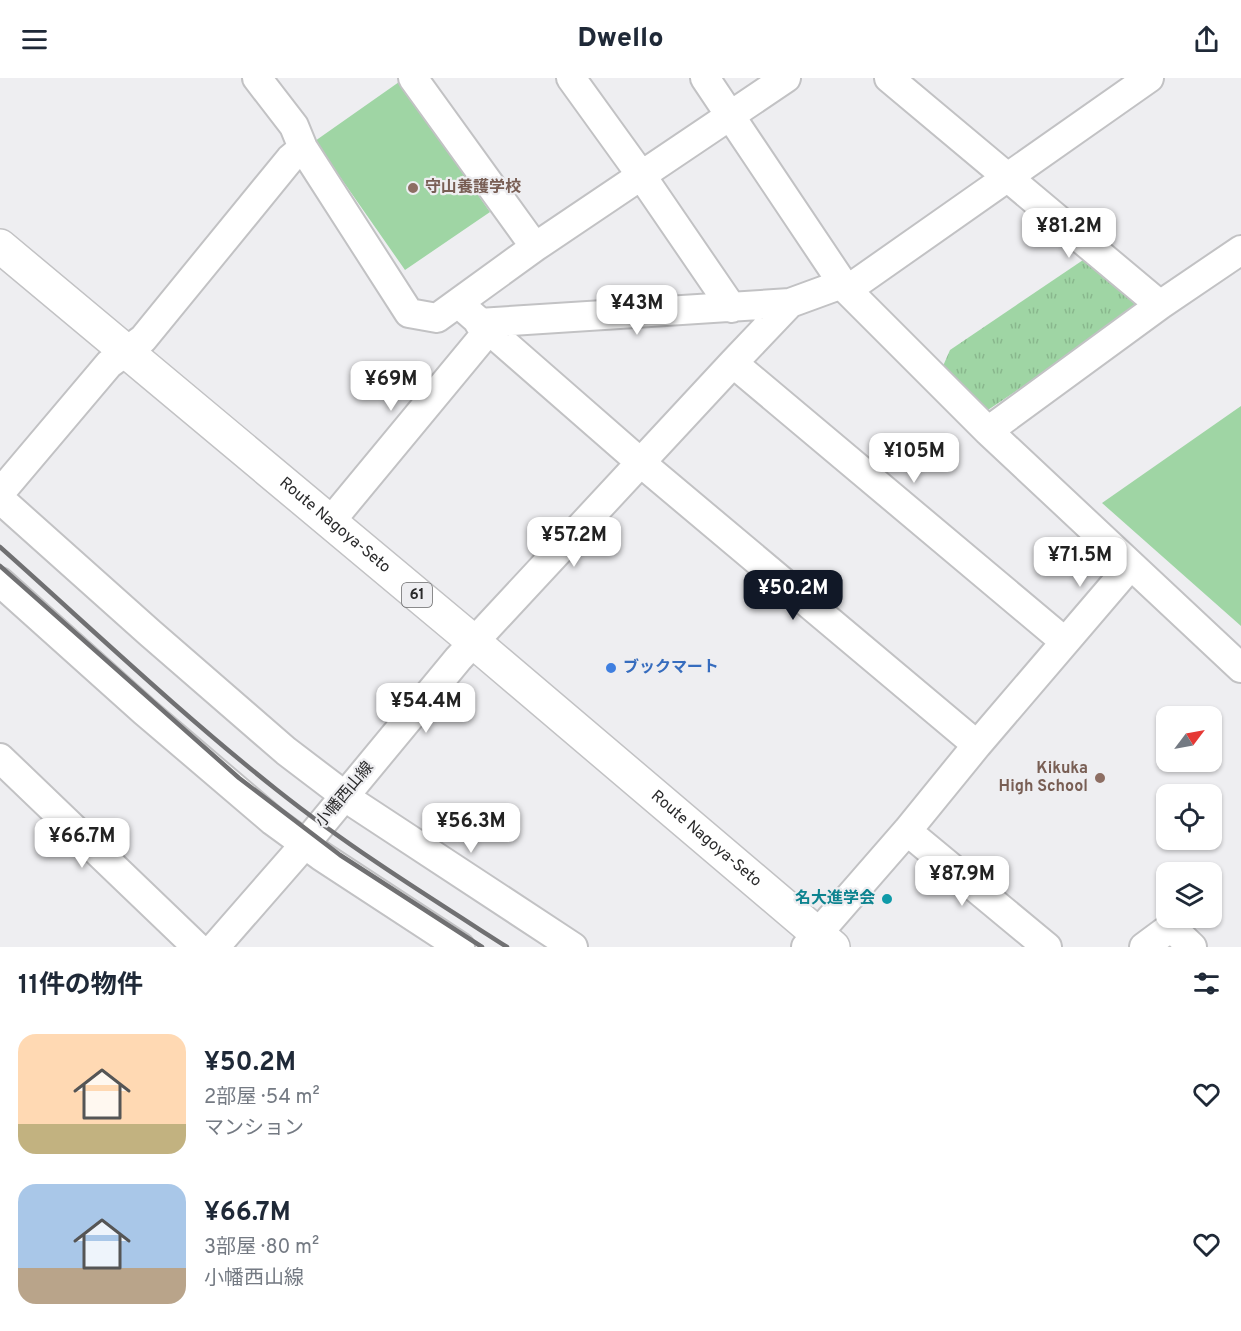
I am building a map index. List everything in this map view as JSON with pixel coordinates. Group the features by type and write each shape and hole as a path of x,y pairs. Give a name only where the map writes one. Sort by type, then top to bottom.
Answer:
{"main road":[{"name":"Route Nagoya-Seto","path":"0,246 474,642 819,942"}],"street":[{"path":"257,78 294,126 303,148 408,313 437,318 535,247 786,78"},
{"path":"413,78 535,247"},
{"path":"571,78 732,308"},
{"path":"705,78 845,287 988,430 1241,668"},
{"path":"889,78 1160,305"},
{"path":"330,522 484,327 790,303 845,287 1149,78"},
{"path":"0,493 109,364 143,339 290,159 303,148"},
{"path":"988,430 1160,305 1241,250"},
{"path":"458,303 640,462 976,745"},
{"name":"小幡西山線","path":"214,947 305,844 474,642 790,303"},
{"path":"734,363 1064,641"},
{"path":"0,499 276,743 345,796 573,947"},
{"path":"819,942 976,745 1131,565"},
{"path":"0,582 210,769 305,844 460,947"},
{"path":"0,758 197,947"},
{"path":"907,831 1047,947"},
{"path":"1144,947 1171,927 1192,947"}],"green space":[{"path":"399,82 490,212 405,270 315,141"},
{"path":"1089,256 1141,298 1136,310 985,412 943,366 950,350"},
{"path":"1241,406 1241,626 1102,503"}],"railway":[{"path":"0,547 171,701 277,790 361,852 507,947"},
{"path":"0,566 239,778 340,855 482,947"}],"place":[{"name":"守山養護学校","path":"413,188"},
{"name":"ブックマート","path":"611,668"},
{"name":"Kikuka High School","path":"1100,778"},
{"name":"名大進学会","path":"887,899"}]}
